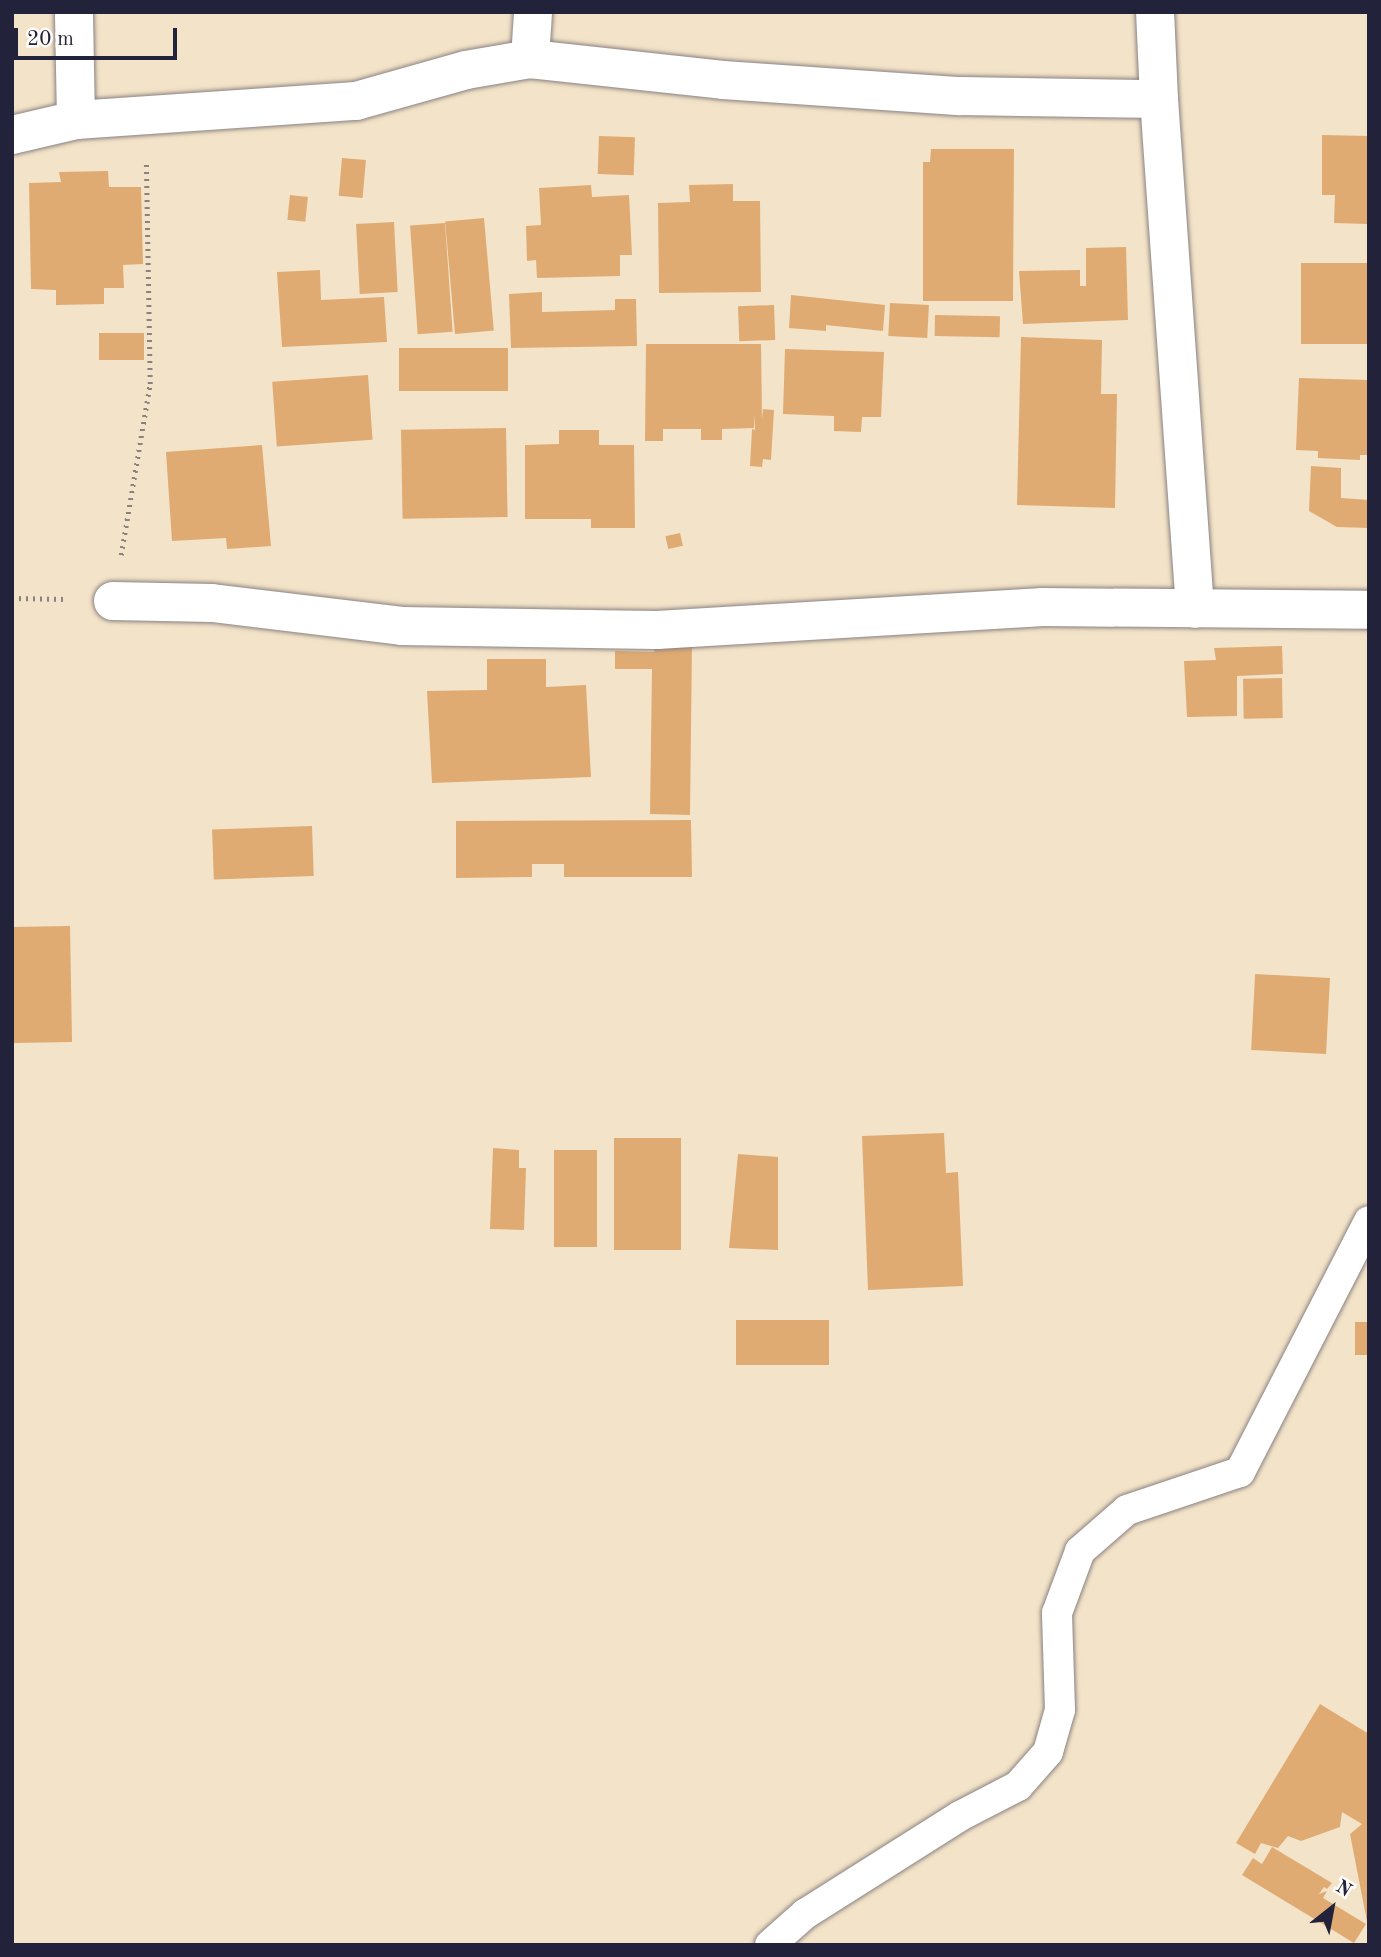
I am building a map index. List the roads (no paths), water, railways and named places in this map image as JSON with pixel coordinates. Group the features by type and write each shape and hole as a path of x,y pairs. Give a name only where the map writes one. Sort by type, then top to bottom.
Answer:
{"street":[{"path":"74,12 76,120"},
{"path":"530,59 533,12"},
{"path":"1155,12 1195,609"},
{"path":"12,135 76,120 145,119 356,101 466,70 530,59 723,80 946,95 1159,99"},
{"path":"113,601 212,603 402,626 657,630 1043,607 1369,610"}],"lane":[{"path":"770,1945 805,1914 960,1816 1018,1786 1048,1752 1060,1710 1056,1613 1080,1551 1127,1510 1240,1472 1369,1220"}]}
